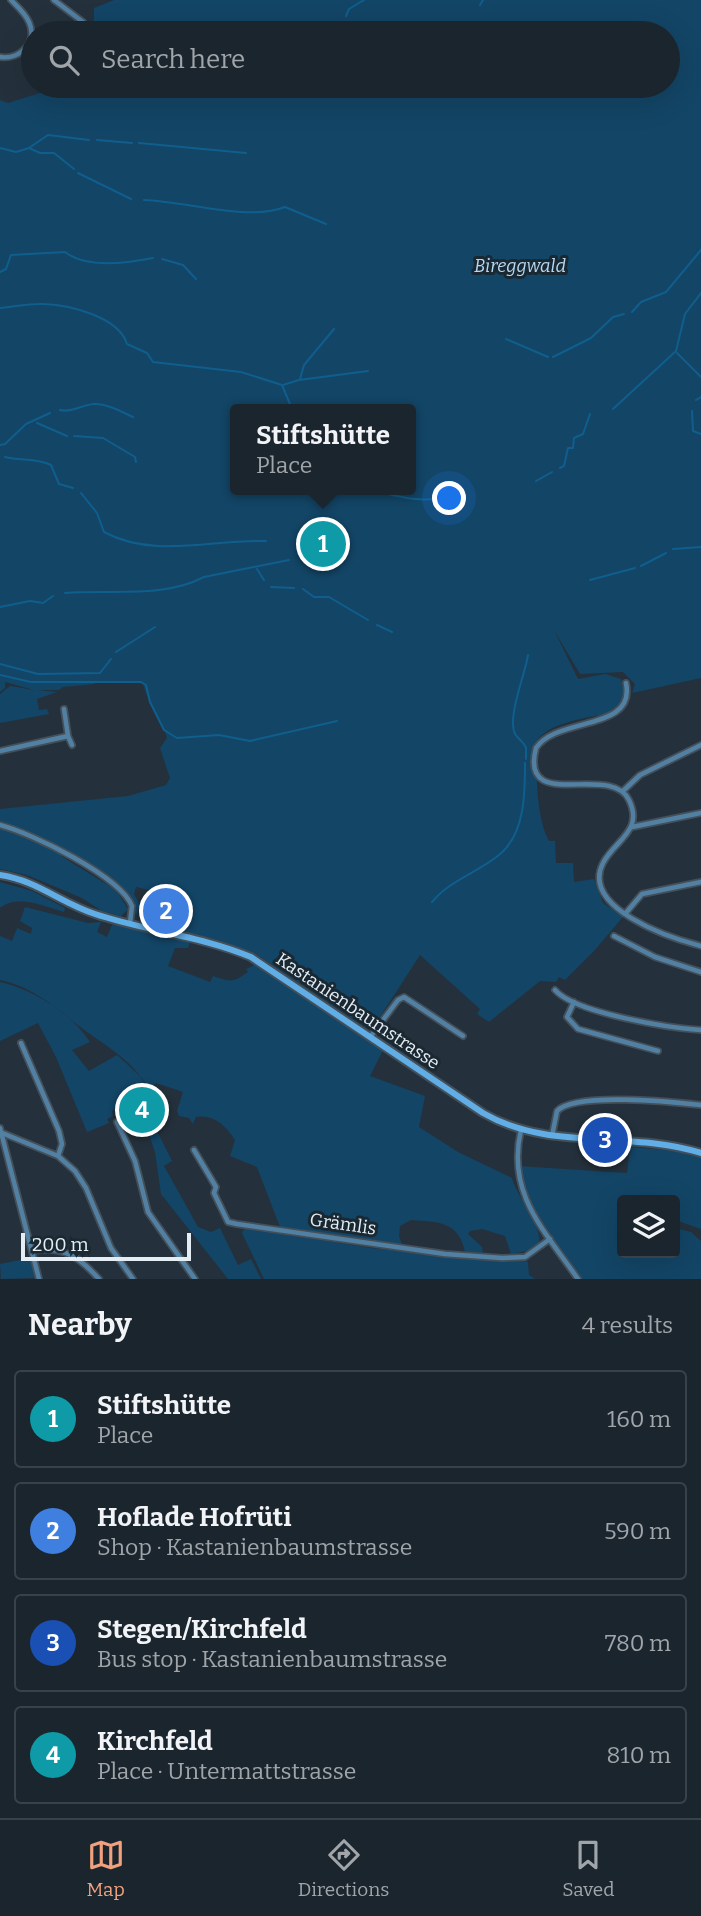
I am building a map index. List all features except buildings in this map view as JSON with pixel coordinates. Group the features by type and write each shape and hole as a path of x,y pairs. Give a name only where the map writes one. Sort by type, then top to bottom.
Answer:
{"street":[{"path":"11,0 28,21"},
{"path":"54,0 82,21"},
{"path":"0,57 18,55 21,52"},
{"path":"626,683 626,702 617,713 550,734 536,748 533,760 538,773 551,784 570,786 605,783 623,791 633,811 632,827 603,862 599,879 603,895 625,914 657,932 701,946"},
{"path":"64,709 72,745"},
{"path":"0,751 68,736"},
{"path":"623,791 640,775 701,745"},
{"path":"632,827 701,813"},
{"path":"0,825 38,838 119,888 132,906 130,923"},
{"name":"Kastanienbaumstrasse","path":"0,875 33,883 87,912 214,944 251,957 372,1036 483,1114 521,1130 551,1136 667,1145 701,1153"},
{"path":"625,914 642,894 701,882"},
{"path":"614,936 655,957 701,972"},
{"path":"555,990 574,1002 636,1021 701,1030"},
{"path":"372,1036 398,1000 404,997 463,1036"},
{"path":"574,1002 567,1017 578,1029 658,1051"},
{"path":"21,1043 60,1132 62,1144 58,1156"},
{"path":"551,1136 557,1111 569,1104 616,1100 701,1105"},
{"path":"117,1122 135,1161 152,1220 195,1279"},
{"path":"521,1130 515,1158 519,1186 550,1239 578,1279"},
{"path":"1,1131 58,1156 79,1176 111,1248 133,1279"},
{"path":"1,1131 39,1279"},
{"name":"Grämlis","path":"194,1150 216,1187 214,1193 228,1222 445,1254 525,1256 550,1239"},
{"path":"33,1251 56,1249 72,1253 99,1279"}],"green space":[{"name":"Bireggwald","path":"114,0 701,0 701,678 632,693 635,684 623,672 580,674 554,630 578,679 605,674 621,679 623,693 622,701 612,712 554,727 536,741 532,760 542,820 549,841 555,841 556,863 573,863 574,882 594,879 603,903 623,917 565,980 559,977 556,982 540,981 489,1022 477,1014 480,1009 420,955 371,1031 256,954 221,941 171,928 173,912 179,912 184,891 174,896 136,887 134,894 140,905 136,916 133,904 119,885 98,869 64,851 61,856 116,890 128,909 121,916 102,911 82,898 27,875 0,869 0,809 128,796 166,785 170,778 160,748 167,738 143,684 130,681 95,681 94,684 63,687 59,690 37,690 57,692 37,699 39,710 47,709 49,714 0,723 0,694 10,686 34,690 5,682 5,688 0,692 0,100 8,103 24,98 680,98 680,21 94,21 94,8"},
{"path":"0,882 32,891 65,908 64,912 22,902 14,902 0,908"},
{"path":"25,907 88,923 101,922 97,932 107,937 112,925 120,925 190,942 188,948 175,948 168,966 210,982 213,976 235,980 248,972 246,969 257,964 383,1050 370,1076 425,1096 419,1127 458,1152 512,1178 534,1220 539,1243 531,1250 511,1254 505,1236 482,1229 470,1231 468,1234 482,1247 483,1253 465,1252 458,1234 446,1225 411,1220 400,1226 399,1237 403,1246 280,1227 257,1167 230,1156 235,1140 228,1130 208,1117 196,1117 193,1124 189,1118 179,1116 177,1111 183,1092 156,1083 150,1090 128,1063 54,1006 35,993 0,980 0,936 12,941 17,928 31,934 32,928 20,921"},
{"path":"0,982 25,990 50,1003 82,1031 90,1042 72,1050 89,1071 117,1055 140,1076 162,1111 152,1115 148,1108 130,1115 120,1107 112,1111 113,1116 107,1119 109,1123 87,1132 56,1057 38,1023 0,1041"},
{"path":"147,1111 172,1161 164,1166 198,1227 211,1232 220,1228 238,1265 251,1259 261,1279 228,1279 161,1194 155,1152 142,1113"},
{"path":"630,1147 676,1151 701,1158 701,1229 680,1222 680,1195 617,1195 617,1258 680,1258 680,1229 691,1232 701,1241 701,1279 580,1279 533,1208 523,1189 518,1166 627,1173"},
{"path":"245,1228 371,1248 512,1261 518,1259 528,1262 529,1275 535,1279 264,1279 242,1233"},
{"path":"31,1258 35,1278 1,1279 0,1264"}],"waterway":[{"path":"346,16 349,9 364,0"},
{"path":"480,5 483,0"},
{"path":"29,148 48,135 89,140"},
{"path":"97,140 132,143"},
{"path":"139,143 246,153"},
{"path":"0,148 16,152 29,148 40,153 54,153 74,169"},
{"path":"78,173 131,199"},
{"path":"144,200 235,212 270,211 285,207 326,224"},
{"path":"632,312 641,302 666,292 701,250"},
{"path":"0,272 6,269 11,255 65,252 84,261 96,263 153,258"},
{"path":"162,259 183,265 196,279"},
{"path":"613,409 676,351 685,314 701,293"},
{"path":"0,308 44,304 80,310 114,326 127,344 147,353 153,362 241,372 282,385 290,404"},
{"path":"553,357 591,338 613,317 624,314"},
{"path":"300,379 304,365 334,329"},
{"path":"506,339 548,357"},
{"path":"677,353 701,377"},
{"path":"283,385 299,380 368,371"},
{"path":"696,400 701,397"},
{"path":"60,410 99,404 133,417"},
{"path":"692,411 693,431 701,434"},
{"path":"0,445 5,444 26,424 50,413"},
{"path":"560,468 564,466 568,448 573,448 574,438 583,434 590,414"},
{"path":"37,423 67,436"},
{"path":"74,436 103,438 135,457 136,462"},
{"path":"5,457 51,465 59,484 73,488"},
{"path":"536,481 552,472"},
{"path":"81,493 97,513 104,532 123,540 163,546 266,541"},
{"path":"393,495 417,499 445,497"},
{"path":"673,549 701,547"},
{"path":"641,566 666,553"},
{"path":"65,593 153,591 188,584 204,577 289,560"},
{"path":"590,580 635,568"},
{"path":"257,569 264,580"},
{"path":"271,587 294,588"},
{"path":"303,589 314,597 329,597 368,620"},
{"path":"0,607 30,601 43,603 53,596"},
{"path":"377,625 392,632"},
{"path":"116,652 155,627"},
{"path":"526,759 526,748 515,734 513,717 528,655"},
{"path":"0,664 38,674 100,673 111,659"},
{"path":"0,675 31,682 141,682 146,685 150,702 164,730 177,738 219,735 250,741 337,721"},
{"path":"432,902 447,888 491,861 508,846 522,813 525,763"}],"place":[{"name":"Stiftshütte","path":"323,544"},
{"name":"Hoflade Hofrüti","path":"166,911"},
{"name":"Kirchfeld","path":"142,1110"},
{"name":"Stegen/Kirchfeld","path":"605,1140"}]}
